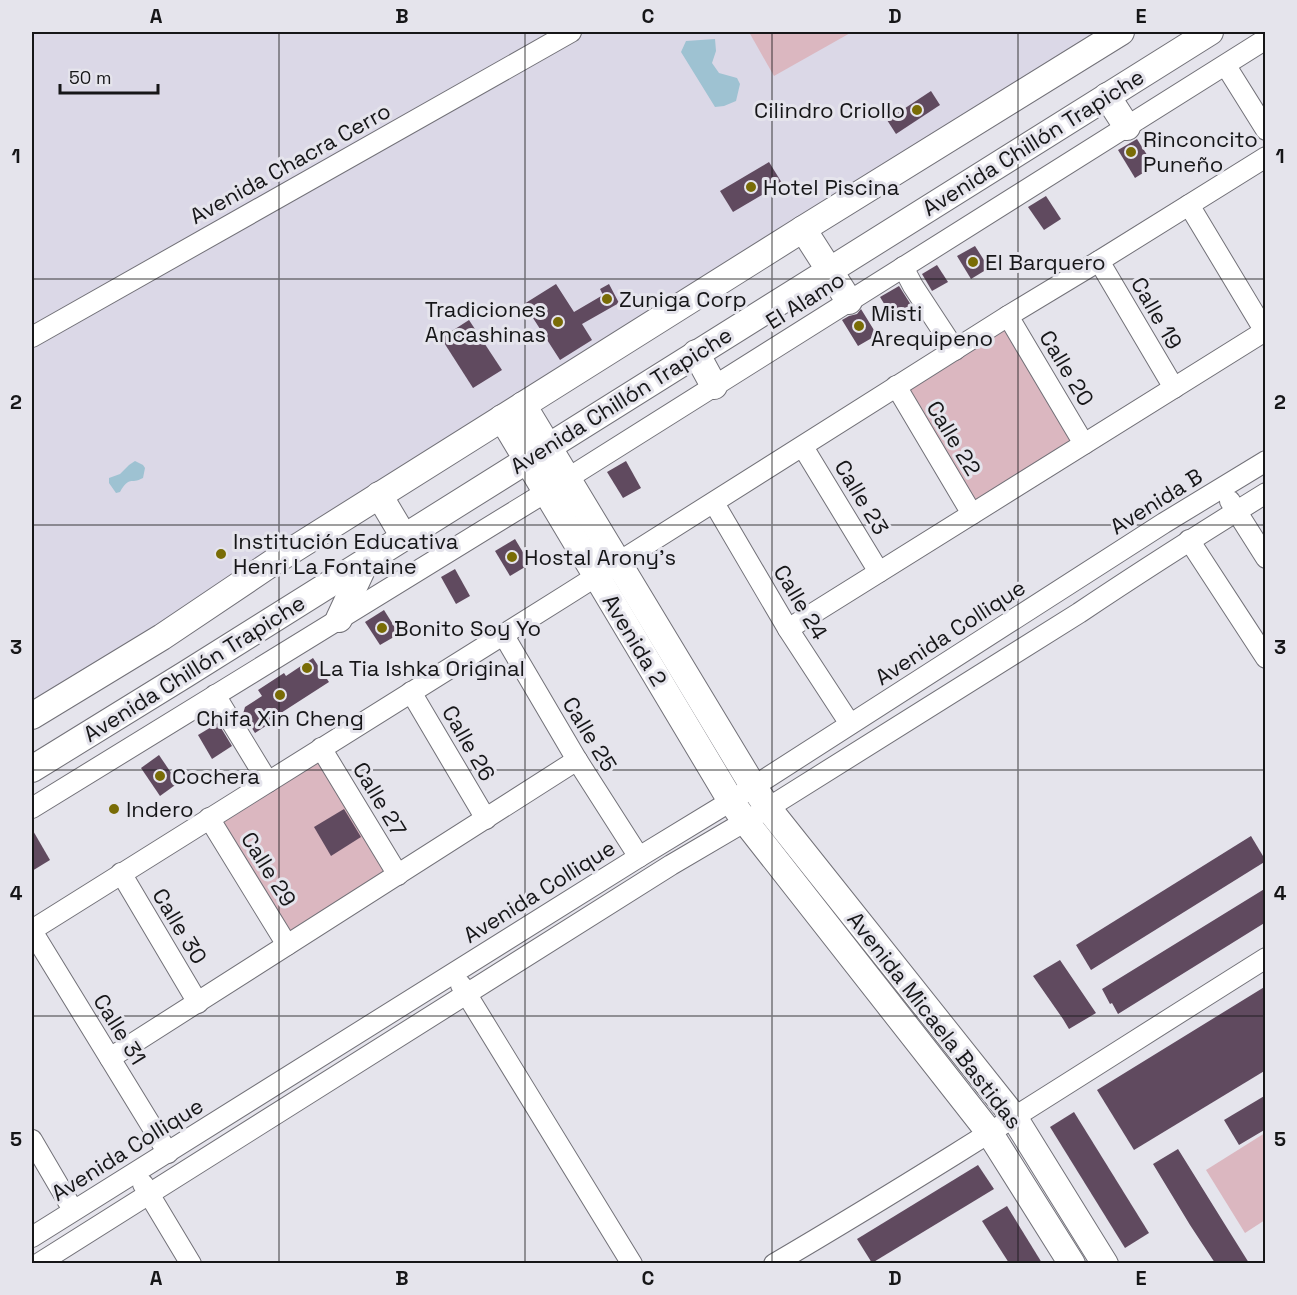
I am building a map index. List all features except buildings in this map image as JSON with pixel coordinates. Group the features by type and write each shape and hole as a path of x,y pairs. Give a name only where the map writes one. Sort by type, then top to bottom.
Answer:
{"main road":[{"name":"Avenida Chillón Trapiche","path":"32,716 162,637 272,563 502,418 1121,32"},
{"name":"Avenida Chillón Trapiche","path":"32,769 1209,32"},
{"path":"1107,96 1127,127"},
{"path":"803,229 849,301"},
{"path":"696,353 714,386"},
{"name":"Avenida 2","path":"524,405 753,786"},
{"name":"Avenida 2","path":"502,418 738,811"},
{"path":"380,495 404,537"},
{"path":"339,619 366,561"},
{"name":"Avenida Micaela Bastidas","path":"753,786 810,862 1014,1117 1105,1263"},
{"name":"Avenida Micaela Bastidas","path":"738,811 989,1132 1072,1263"},
{"path":"793,880 791,872 793,866 797,862 810,862"},
{"path":"874,984 895,968"}],"street":[{"name":"Avenida Chacra Cerro","path":"32,337 571,32"},
{"name":"El Alamo","path":"32,808 546,492 1266,39"},
{"path":"1226,66 1266,130"},
{"path":"32,930 803,447 896,386 1266,157"},
{"path":"788,629 1265,332 1189,205"},
{"name":"Calle 19","path":"1099,261 1174,388"},
{"path":"903,267 955,350"},
{"name":"Calle 20","path":"1008,316 1084,444"},
{"name":"Calle 22","path":"896,386 972,514"},
{"name":"Calle 23","path":"803,447 879,572"},
{"name":"Avenida B","path":"1071,583 1266,461"},
{"path":"1223,488 1266,558"},
{"path":"38,1263 671,866 738,811 768,808 1266,493"},
{"name":"Calle 24","path":"714,503 788,629 850,724"},
{"path":"1189,540 1266,658"},
{"name":"Avenida Collique","path":"32,1237 639,856 738,811 753,786 1071,583"},
{"name":"Calle 25","path":"503,634 577,760 639,856"},
{"name":"Calle 26","path":"411,692 486,819"},
{"path":"215,695 268,782"},
{"name":"Calle 27","path":"321,748 398,875"},
{"path":"110,1058 577,760"},
{"name":"Calle 29","path":"209,818 287,945"},
{"name":"Calle 30","path":"121,873 198,1003"},
{"name":"Calle 31","path":"32,930 168,1153"},
{"path":"774,1263 835,1228 1266,958"},
{"path":"453,973 632,1263"},
{"path":"32,1140 73,1210"},
{"path":"136,1172 192,1263"}],"shaded area":[{"path":"32,32 1098,32 72,679 32,702"},
{"path":"749,32 852,32 774,76"},
{"path":"1006,329 1075,443 973,504 904,390"},
{"path":"321,758 390,871 288,935 217,822"},
{"path":"1265,1133 1265,1220 1245,1233 1206,1170"}],"water":[{"path":"715,39 716,51 712,63 719,73 737,78 740,84 736,101 715,107 681,52 686,41"},
{"path":"135,461 145,468 143,478 128,482 120,492 116,493 109,483 109,478 120,474"}],"place":[{"name":"Cilindro Criollo","path":"917,110"},
{"name":"Rinconcito Puneño","path":"1131,152"},
{"name":"Hotel Piscina","path":"751,187"},
{"name":"El Barquero","path":"973,262"},
{"name":"Zuniga Corp","path":"607,299"},
{"name":"Tradiciones Ancashinas","path":"558,322"},
{"name":"Misti Arequipeno","path":"859,326"},
{"name":"Institución Educativa Henri La Fontaine","path":"221,554"},
{"name":"Hostal Arony's","path":"512,557"},
{"name":"Bonito Soy Yo","path":"382,628"},
{"name":"La Tia Ishka Original","path":"307,668"},
{"name":"Chifa Xin Cheng","path":"280,695"},
{"name":"Cochera","path":"160,776"},
{"name":"Indero","path":"114,809"}]}
